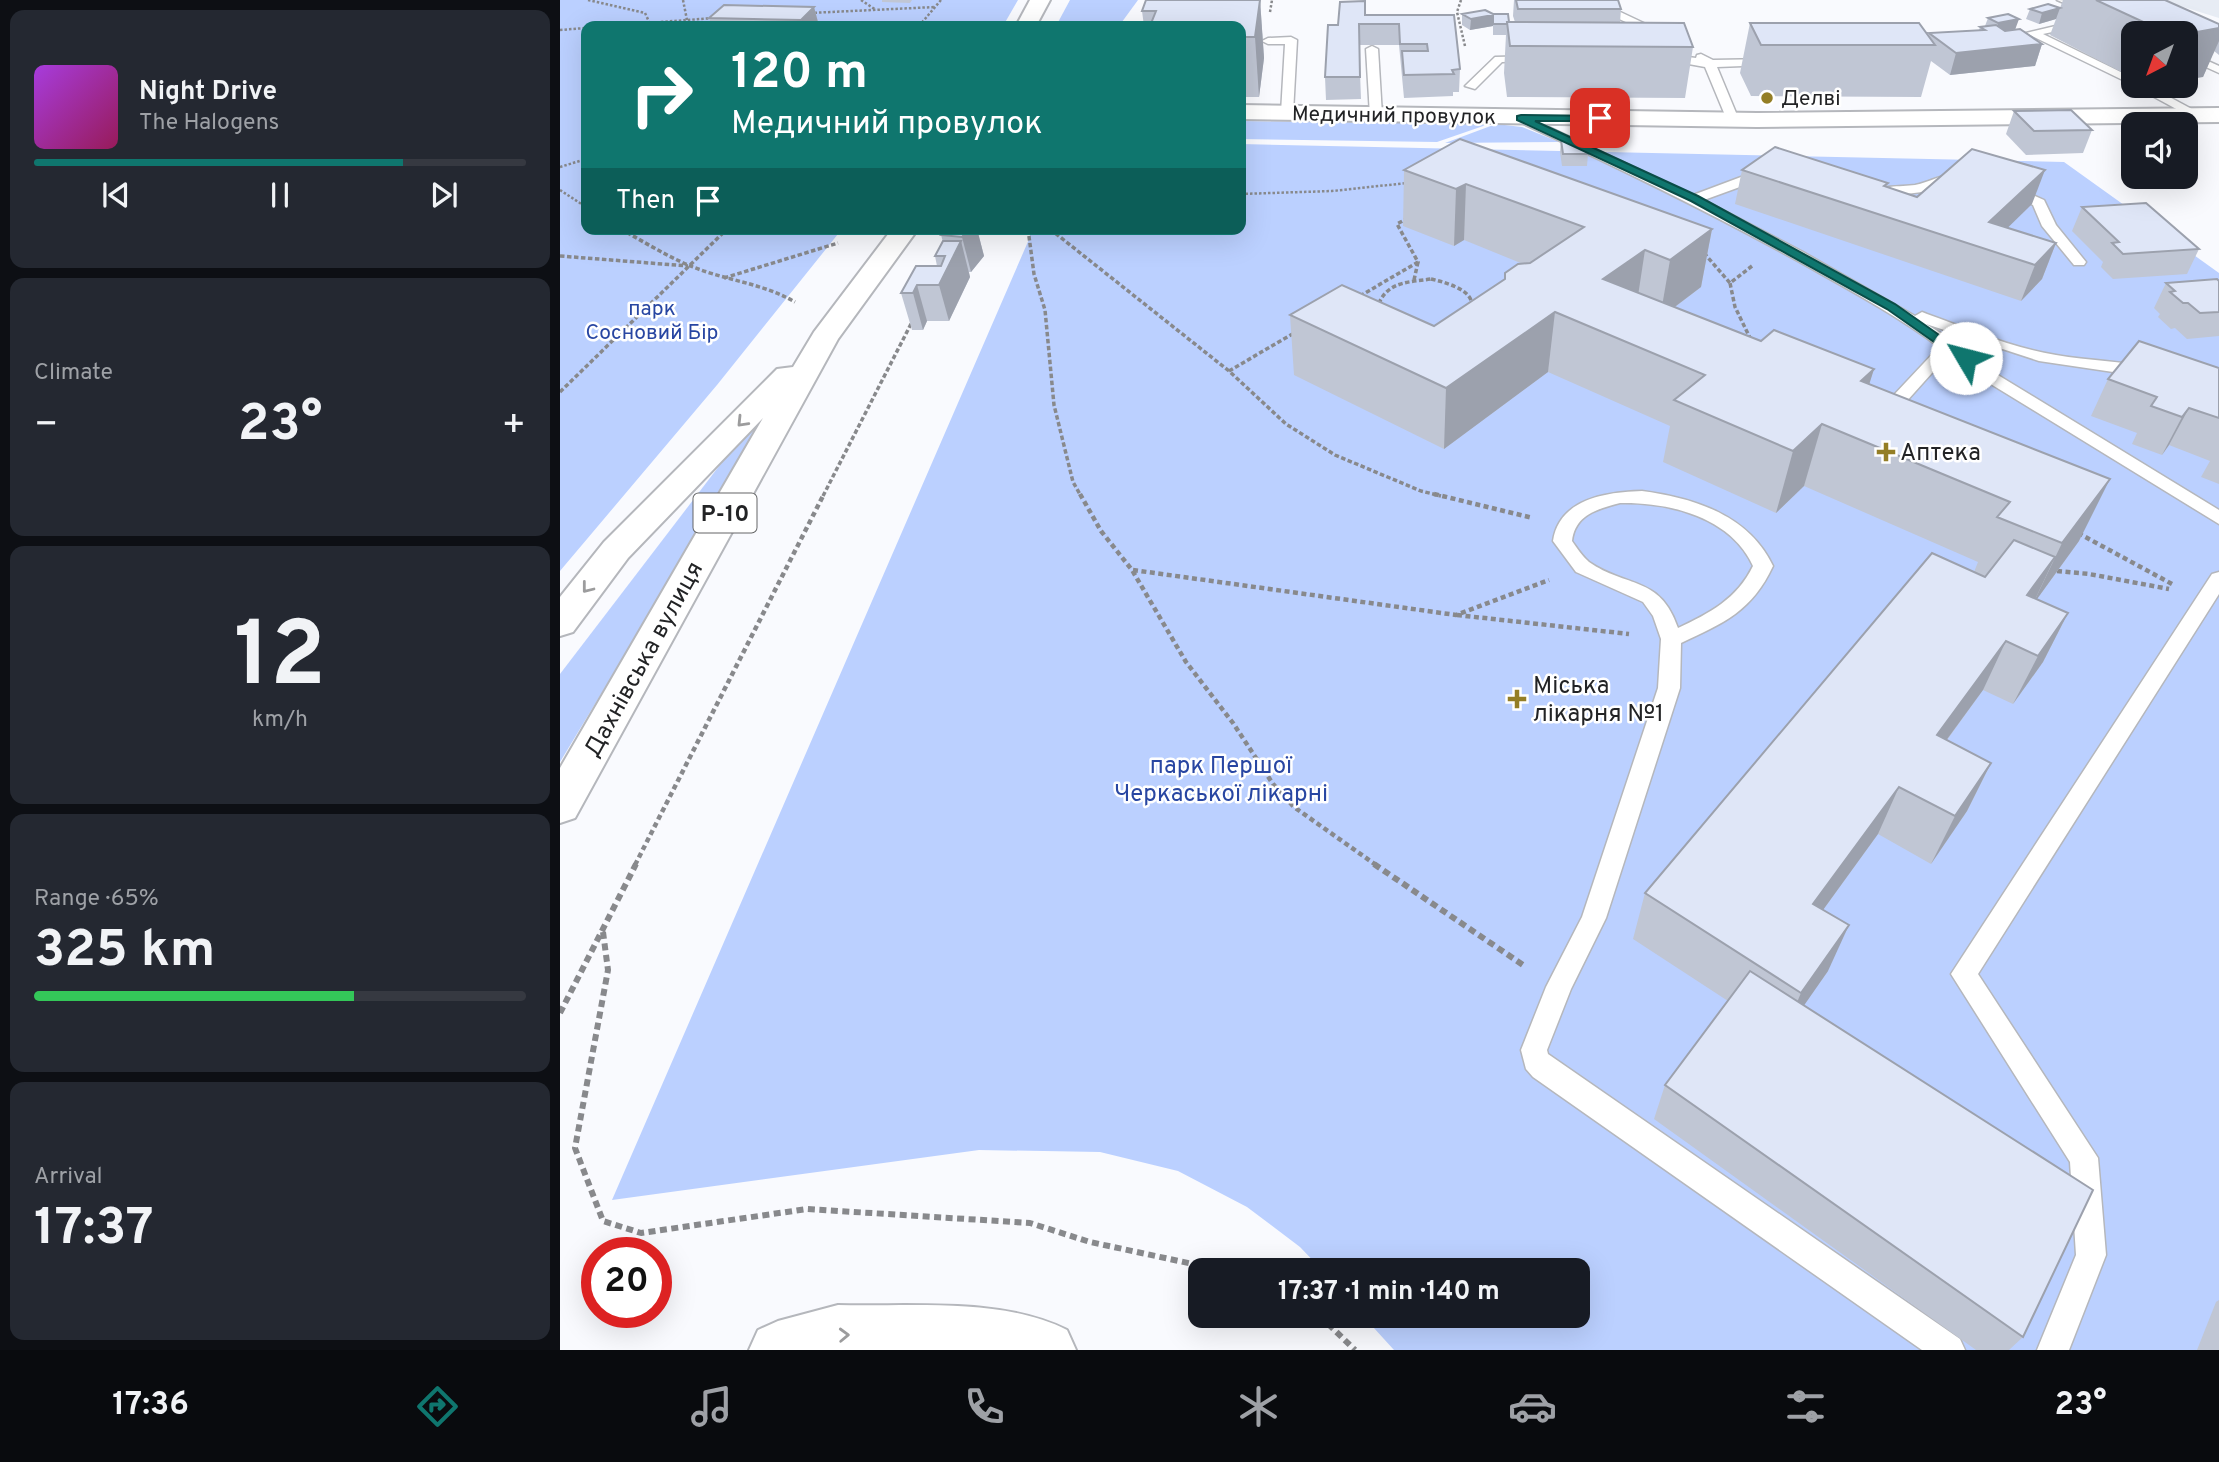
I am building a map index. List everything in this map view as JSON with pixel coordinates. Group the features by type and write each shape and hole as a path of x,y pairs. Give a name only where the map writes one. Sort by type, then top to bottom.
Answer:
{"main road":[{"path":"1029,21 1040,0"},
{"name":"Медичний провулок","path":"1246,112 1733,120 2121,115"},
{"name":"Медичний провулок","path":"2198,114 2219,115"},
{"name":"Дахнівська вулиця","path":"560,806 824,338 901,235"},
{"path":"560,623 616,550 824,338"},
{"path":"778,1350 838,1334 982,1337 1039,1346 1047,1350"}],"lane":[{"path":"2062,0 2121,22"},
{"path":"1582,11 1610,10 1681,45 1710,64 1733,120"},
{"path":"2112,18 2032,33 2121,76"},
{"path":"1268,40 1292,40 1287,113"},
{"path":"1372,49 1376,115"},
{"path":"1650,57 1677,57 1710,64 1777,62"},
{"path":"1471,86 1499,60 1540,59"},
{"path":"2198,60 2219,70"},
{"path":"2164,98 2191,112"},
{"path":"1521,118 1694,199 1891,306 1949,345 1982,372 2219,518"},
{"path":"1859,193 1882,195 1922,188 1946,178 1971,179"},
{"path":"1694,199 1746,180 1778,179"},
{"path":"1993,183 2039,203 2049,226 2080,262"},
{"path":"1891,306 2011,348 2058,360 2125,365 2161,377"},
{"path":"1873,429 1949,345"},
{"path":"1671,639 1720,615 1743,600 1755,585 1763,566 1755,548 1725,523 1696,510 1637,497 1602,500 1581,510 1564,525 1562,541 1583,568 1650,597 1663,614 1671,639 1669,688 1594,918 1559,987 1534,1050 1536,1060 1543,1068 1949,1350"},
{"path":"2053,1350 2091,1255 2084,1158 1964,974 2204,590"}],"path":[{"path":"589,0 645,13 649,21"},
{"path":"683,0 687,20"},
{"path":"861,0 877,10"},
{"path":"871,0 877,10"},
{"path":"923,21 941,0"},
{"path":"809,13 935,7"},
{"path":"678,21 714,18"},
{"path":"560,30 581,28"},
{"path":"560,167 581,161"},
{"path":"1246,194 1332,191 1378,184 1416,184"},
{"path":"560,190 581,204"},
{"path":"1407,218 1397,224 1418,262 1414,280"},
{"path":"632,235 690,266 723,278 772,289 795,302"},
{"path":"560,391 721,235"},
{"path":"1029,235 1034,274 1045,310 1054,405 1073,482 1101,531 1132,570 1186,662 1233,723 1273,784 1294,807 1396,880 1530,969"},
{"path":"1058,235 1228,371 1286,424 1335,456 1421,491 1564,525"},
{"path":"723,278 838,243"},
{"path":"1754,349 1745,324 1731,303 1730,283 1759,263 1790,251"},
{"path":"560,256 690,266"},
{"path":"1354,299 1418,262"},
{"path":"1414,280 1448,282 1462,288 1471,295 1474,304 1471,312 1463,320 1435,328 1418,328 1391,320 1382,313 1380,298 1398,284 1414,280"},
{"path":"560,1013 917,312"},
{"path":"1228,371 1298,331"},
{"path":"2074,531 2204,590"},
{"path":"1457,615 1583,568"},
{"path":"1132,570 1457,615 1671,639"},
{"path":"2057,571 2204,590"},
{"path":"603,932 608,970 575,1148 603,1221 641,1233 807,1209 1030,1223 1090,1242 1188,1263"},
{"path":"1332,1328 1355,1350"}],"shaded area":[{"path":"2161,0 2219,0 2219,18"}],"green space":[{"name":"парк Сосновий Бір","path":"560,0 1018,0 1006,21 581,21 581,235 837,235 717,385 560,571"},
{"path":"1070,0 1138,0 1123,21 1059,21"},
{"path":"1246,121 1489,124 1437,142 1246,139"},
{"path":"1496,124 1522,127 1559,142 1445,143"},
{"name":"Міська лікарня №1","path":"1246,144 2064,162 2219,273 2219,1350 1394,1350 1374,1328 1590,1328 1590,1258 1311,1258 1247,1207 1178,1171 1100,1152 979,1150 612,1200 1030,235 1246,235"},
{"path":"765,406 775,406 560,762 560,674"}],"building":[{"path":"1146,0 1260,0 1255,37 1246,37 1246,21 1152,21 1156,11 1142,11"},
{"path":"1516,0 1618,0 1621,9 1518,9"},
{"path":"2096,0 2165,0 2219,24 2219,28 2198,32 2198,21 2141,21"},
{"path":"1365,1 1365,15 1454,15 1460,69 1452,70 1454,74 1404,75 1402,51 1428,51 1427,44 1400,44 1399,24 1359,24 1360,77 1325,77 1328,25 1338,25 1340,2"},
{"path":"2048,4 2060,8 2042,13 2030,9"},
{"path":"724,5 814,7 801,20 709,18"},
{"path":"1485,10 1493,14 1508,14 1509,22 1493,24 1493,15 1471,19 1462,14"},
{"path":"2008,14 2019,19 1998,23 1988,18"},
{"path":"1507,22 1684,23 1693,47 1510,46"},
{"path":"1750,23 1919,23 1935,45 1761,45"},
{"path":"1996,25 2005,31 2020,29 2042,44 1956,53 1929,33 1985,30 1980,27"},
{"path":"2071,110 2092,130 2034,131 2014,111"},
{"path":"1460,139 1712,229 1670,260 1645,250 1603,279 1761,341 1774,330 1874,369 1861,381 2110,479 2062,543 1997,517 2010,502 1822,424 1793,451 1674,400 1705,375 1555,312 1446,388 1290,315 1342,285 1434,326 1505,279 1505,273 1518,264 1530,263 1584,227 1466,184 1456,189 1404,170"},
{"path":"1561,140 1586,141 1588,154 1563,154"},
{"path":"1775,147 1888,183 1884,186 1917,197 1972,149 2045,170 1989,222 2056,243 2035,265 1742,170"},
{"path":"2146,203 2199,249 2123,254 2112,243 2119,242 2082,207"},
{"path":"943,241 961,241 939,285 917,285 913,293 901,293 916,266 941,266 945,256 935,256"},
{"path":"2217,279 2219,312 2200,313 2170,292 2175,291 2166,283"},
{"path":"2139,341 2219,368 2219,418 2189,408 2182,417 2151,406 2157,397 2108,379"},
{"path":"2014,540 2055,557 2027,595 2068,613 2038,656 2006,641 1937,735 1991,763 1955,816 1899,787 1813,904 1849,925 1801,993 1645,893 1932,553 1985,577"},
{"path":"1750,971 2093,1190 2023,1337 1665,1085"}],"place":[{"name":"Делві","path":"1767,98"},
{"name":"Аптека","path":"1886,452"},
{"name":"Міська лікарня №1","path":"1517,699"}],"route":[{"path":"1600,118 1521,118 1694,199 1891,306 1966,358"}],"park label":[{"name":"парк Першої Черкаської лікарні","path":"1221,779"}]}
